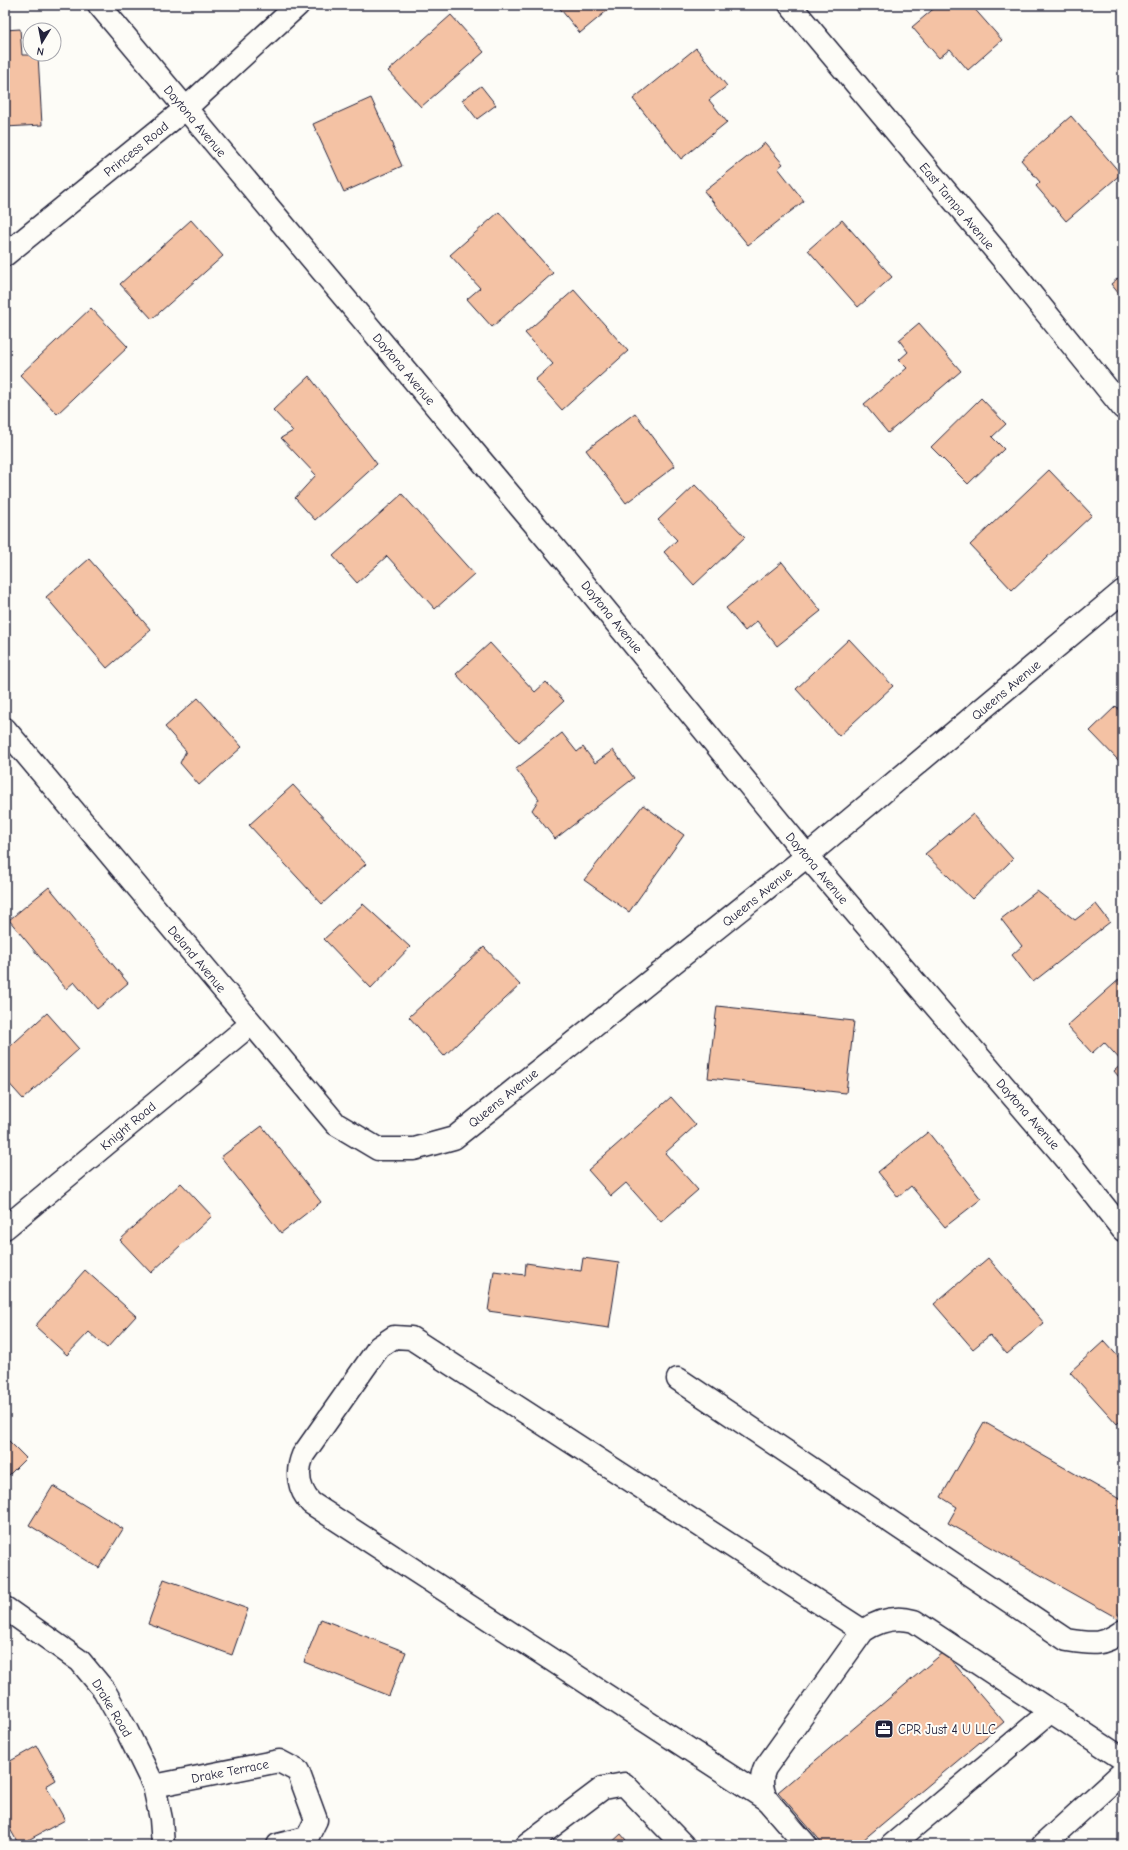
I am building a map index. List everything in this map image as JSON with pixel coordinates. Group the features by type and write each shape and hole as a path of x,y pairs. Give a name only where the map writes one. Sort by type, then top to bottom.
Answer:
{"street":[{"name":"Daytona Avenue","path":"99,5 563,558 807,856 1069,1162 1123,1230"},
{"name":"Princess Road","path":"5,255 185,109 298,5"},
{"name":"East Tampa Avenue","path":"790,5 1000,257 1123,408"},
{"name":"Queens Avenue","path":"414,1149 454,1138 807,856 1123,591"},
{"name":"Deland Avenue","path":"5,729 336,1124 378,1149 414,1149"},
{"name":"Knight Road","path":"5,1228 251,1024"},
{"path":"806,1845 767,1800 311,1503 301,1488 298,1472 303,1455 379,1347 394,1337 411,1338 863,1631"},
{"path":"678,1379 1067,1640 1091,1643 1110,1640 1123,1631"},
{"name":"Drake Road","path":"5,1608 80,1661 104,1690 127,1731 154,1786 161,1819 163,1845"},
{"path":"767,1800 761,1786 764,1770 863,1631 885,1620 899,1618 914,1621 1123,1759"},
{"path":"892,1845 1051,1711"},
{"name":"Drake Terrace","path":"154,1786 279,1761 298,1771 316,1820 307,1838 278,1845"},
{"path":"1043,1845 1123,1772"},
{"path":"527,1845 603,1788 624,1784 683,1845"}],"building":[{"path":"557,5 614,5 580,33"},
{"path":"938,5 971,5 1002,40 968,70 950,49 939,58 912,27"},
{"path":"451,15 484,52 421,107 388,71"},
{"path":"20,29 22,62 38,62 42,125 5,127 5,30"},
{"path":"696,48 727,86 709,100 727,122 681,159 633,99"},
{"path":"481,86 496,105 477,119 462,100"},
{"path":"371,98 402,166 344,192 313,124"},
{"path":"1071,116 1121,174 1066,221 1036,186 1040,182 1021,160"},
{"path":"765,143 783,164 778,168 804,201 748,245 704,191"},
{"path":"499,212 553,273 492,327 467,299 480,288 450,255"},
{"path":"191,220 223,256 152,319 120,284"},
{"path":"842,220 892,277 858,307 808,250"},
{"path":"1123,274 1123,299 1111,284"},
{"path":"574,290 628,351 562,410 535,380 553,364 525,333"},
{"path":"91,308 128,347 57,414 20,375"},
{"path":"919,323 961,371 888,433 864,404 907,368 899,360 908,352 899,340"},
{"path":"309,376 377,464 315,520 295,498 316,475 281,438 293,431 273,410"},
{"path":"981,398 1006,424 992,437 1004,449 968,484 931,447"},
{"path":"635,413 675,466 626,503 586,450"},
{"path":"1049,470 1092,515 1012,590 970,545"},
{"path":"695,485 745,537 694,585 664,552 677,540 658,520"},
{"path":"402,494 474,574 435,609 387,556 357,583 333,556"},
{"path":"89,559 151,630 107,668 46,597"},
{"path":"782,562 821,611 777,646 757,621 745,631 726,608"},
{"path":"849,639 893,686 839,736 796,689"},
{"path":"490,643 535,692 546,682 564,701 519,742 456,674"},
{"path":"198,698 242,747 199,785 180,763 186,751 165,727"},
{"path":"1116,706 1123,714 1123,758 1119,761 1090,731"},
{"path":"562,733 577,752 583,747 595,763 613,750 634,778 555,839 532,810 539,799 516,769"},
{"path":"293,785 366,864 322,904 249,825"},
{"path":"643,805 684,835 629,912 584,880"},
{"path":"973,814 1013,859 972,899 925,854"},
{"path":"49,887 128,983 97,1009 74,982 66,989 9,920"},
{"path":"1037,891 1075,920 1096,904 1110,922 1033,982 1012,955 1022,946 1001,919"},
{"path":"363,904 410,947 371,988 324,939"},
{"path":"484,947 520,985 444,1056 409,1017"},
{"path":"1123,976 1123,1063 1104,1042 1092,1053 1067,1026"},
{"path":"717,1006 854,1021 846,1093 708,1078"},
{"path":"47,1013 79,1049 23,1099 5,1079 5,1051"},
{"path":"1123,1063 1123,1082 1114,1071"},
{"path":"671,1097 696,1125 665,1153 698,1190 661,1222 626,1183 611,1196 588,1170"},
{"path":"262,1126 321,1202 281,1233 221,1157"},
{"path":"928,1132 981,1199 945,1227 911,1186 898,1197 878,1172"},
{"path":"181,1183 212,1216 151,1273 120,1240"},
{"path":"583,1258 619,1263 609,1328 488,1311 494,1271 525,1275 526,1263 581,1271"},
{"path":"988,1258 1044,1323 1007,1354 990,1335 973,1349 934,1304"},
{"path":"85,1270 136,1316 107,1348 89,1332 67,1355 35,1326"},
{"path":"1104,1341 1123,1362 1123,1418 1117,1424 1070,1372"},
{"path":"984,1422 1123,1501 1123,1606 1117,1618 948,1523 957,1507 941,1497"},
{"path":"5,1437 26,1458 5,1479"},
{"path":"53,1486 123,1529 99,1568 29,1525"},
{"path":"164,1579 248,1609 232,1655 148,1624"},
{"path":"321,1619 406,1652 389,1696 304,1662"},
{"path":"944,1652 1004,1722 857,1845 824,1845 778,1792"},
{"path":"37,1746 56,1780 46,1786 65,1820 19,1845 5,1820 5,1764"},
{"path":"621,1834 630,1845 609,1845"}],"place":[{"name":"CPR Just 4 U LLC","path":"884,1729"}]}
